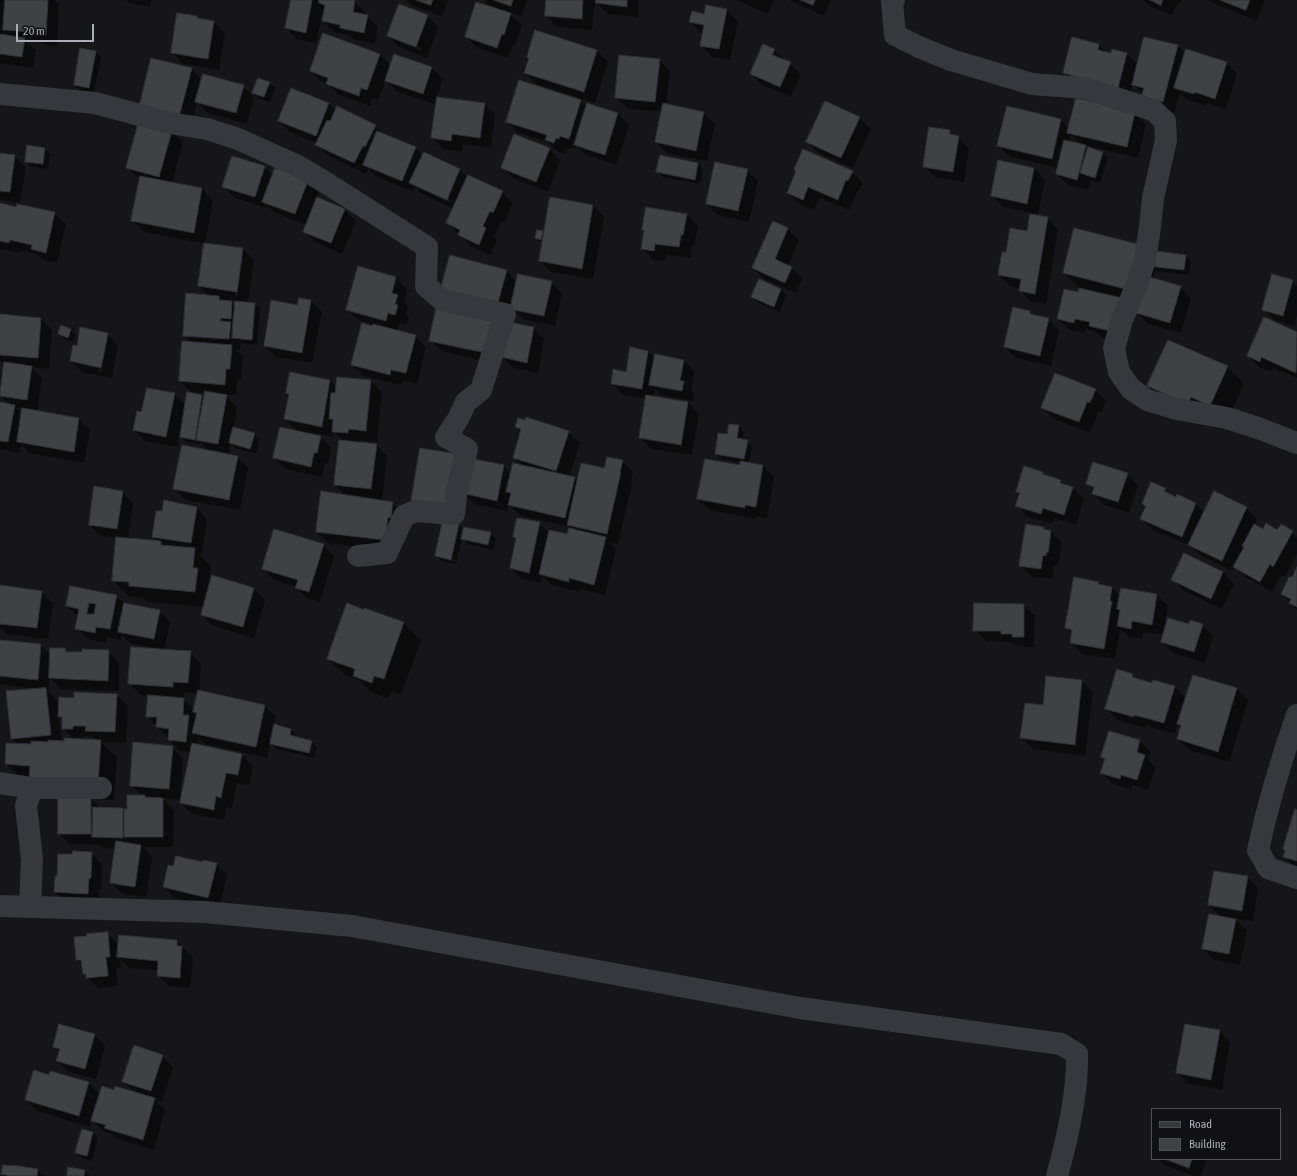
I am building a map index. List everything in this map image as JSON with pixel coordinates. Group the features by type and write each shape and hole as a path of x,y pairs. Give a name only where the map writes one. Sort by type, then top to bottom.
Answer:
{"street":[{"path":"894,0 892,2 895,35 919,47 951,60 1032,84 1085,88 1153,110 1165,121 1166,140 1153,198 1145,260 1122,320 1114,348 1119,372 1131,389 1147,400 1177,409 1227,418 1297,443"},
{"path":"0,94 95,103 170,123 207,128 238,139 298,166 427,247 426,286 442,300 505,314 481,390 466,402 458,419 446,437 467,448 456,495 454,514 415,511 404,516 387,553 358,556"},
{"path":"1297,715 1266,812 1258,850 1268,868 1297,878"},
{"path":"0,783 32,788 100,788"},
{"path":"30,906 32,859 26,806 32,788"},
{"path":"0,906 205,912 352,926 800,1008 1061,1044 1077,1054 1078,1070 1057,1176"}],"building":[{"path":"5,0 48,0 46,35 35,35 35,32 3,30"},
{"path":"291,0 312,0 306,33 285,28"},
{"path":"319,0 355,0 353,12 368,15 364,33 340,28 340,25 322,21 325,5 319,3"},
{"path":"416,0 433,0 431,5"},
{"path":"494,0 513,0 511,6"},
{"path":"546,0 583,0 582,19 545,16"},
{"path":"596,0 627,0 627,7 596,3"},
{"path":"801,0 815,0 813,5"},
{"path":"1150,0 1163,0 1161,5"},
{"path":"1220,0 1250,0 1246,10"},
{"path":"476,2 511,13 504,35 502,34 497,48 465,37"},
{"path":"399,4 428,15 416,47 387,36"},
{"path":"706,5 727,9 719,49 700,46 704,25 689,22 692,11 704,14"},
{"path":"177,13 197,16 197,18 214,21 208,59 171,53"},
{"path":"535,30 597,50 584,92 524,73"},
{"path":"323,33 380,54 367,90 361,88 359,96 326,84 328,78 310,71"},
{"path":"0,34 25,38 22,57 0,54"},
{"path":"1072,37 1099,44 1098,50 1111,53 1112,49 1127,53 1118,88 1063,73"},
{"path":"1144,37 1178,45 1163,102 1141,96 1144,88 1132,85"},
{"path":"763,44 775,49 772,55 791,62 780,87 750,74"},
{"path":"80,48 96,51 89,88 74,85"},
{"path":"1186,49 1227,62 1215,99 1195,92 1194,94 1174,88"},
{"path":"394,54 432,67 423,94 385,81"},
{"path":"619,55 660,59 655,102 615,98"},
{"path":"151,58 192,68 179,117 139,108"},
{"path":"203,74 244,85 236,113 195,102"},
{"path":"258,78 270,82 264,97 252,93"},
{"path":"519,80 581,100 569,139 560,136 559,139 556,138 554,143 545,140 547,135 506,122"},
{"path":"291,88 329,103 316,136 278,121"},
{"path":"437,97 485,103 480,138 452,134 451,141 431,138"},
{"path":"1076,98 1135,112 1127,147 1067,133"},
{"path":"825,101 860,117 841,158 806,142"},
{"path":"587,103 618,113 605,155 574,145"},
{"path":"663,103 704,112 696,151 655,142"},
{"path":"337,106 376,125 365,147 363,146 354,163 315,145 327,120 330,121"},
{"path":"1007,106 1061,119 1052,159 997,146"},
{"path":"139,121 172,131 159,177 126,168"},
{"path":"929,127 950,130 950,134 959,136 953,172 923,167"},
{"path":"377,131 416,147 402,181 363,165"},
{"path":"514,134 550,148 536,182 501,168"},
{"path":"1064,140 1086,145 1077,180 1056,174"},
{"path":"27,145 45,148 43,164 25,162"},
{"path":"1088,147 1103,152 1095,178 1080,173"},
{"path":"803,149 853,171 848,181 846,180 838,200 808,187 803,200 787,193 796,171 794,170"},
{"path":"424,152 460,169 447,200 409,183"},
{"path":"0,153 15,155 10,192 0,191"},
{"path":"660,155 698,163 695,180 656,172"},
{"path":"232,156 265,166 255,197 222,187"},
{"path":"998,160 1034,168 1027,204 991,196"},
{"path":"715,162 748,169 738,211 706,204"},
{"path":"275,168 308,181 295,214 262,202"},
{"path":"468,175 503,191 493,213 490,211 483,226 486,228 479,245 458,235 460,230 446,223"},
{"path":"140,176 202,188 194,233 131,221"},
{"path":"317,197 345,209 331,243 303,232"},
{"path":"550,197 593,205 582,269 539,261"},
{"path":"0,203 16,207 17,204 55,212 46,253 31,249 32,245 10,240 9,243 0,241"},
{"path":"646,207 687,214 679,247 655,244 654,251 641,249 644,230 642,230"},
{"path":"1030,214 1048,217 1035,294 1019,291 1021,279 998,275 1002,252 1006,252 1010,228 1027,231"},
{"path":"773,221 788,228 775,259 792,267 785,283 752,268"},
{"path":"1074,228 1141,245 1129,290 1063,273"},
{"path":"537,230 543,231 541,240 535,238"},
{"path":"204,243 243,248 237,292 198,286"},
{"path":"1148,250 1186,255 1184,270 1147,266"},
{"path":"450,255 507,270 497,306 440,291"},
{"path":"358,266 396,277 392,293 398,295 395,304 398,305 395,315 388,313 386,321 346,310"},
{"path":"518,274 552,281 544,316 510,309"},
{"path":"1272,274 1293,280 1283,316 1262,310"},
{"path":"1146,276 1181,286 1170,323 1136,313"},
{"path":"759,279 781,289 774,307 751,297"},
{"path":"1079,288 1122,298 1114,332 1089,326 1090,322 1075,319 1074,323 1057,319 1064,289 1078,292"},
{"path":"186,293 219,296 219,300 232,301 231,319 221,318 220,321 231,322 229,339 183,336"},
{"path":"299,298 311,300 302,353 264,346 271,300 297,305"},
{"path":"235,301 255,303 252,340 232,338"},
{"path":"437,305 494,318 486,353 429,341"},
{"path":"1013,307 1030,311 1030,314 1049,318 1040,356 1004,347"},
{"path":"0,314 41,318 38,358 0,355"},
{"path":"1264,317 1297,332 1296,373 1261,357 1260,362 1247,356"},
{"path":"508,322 534,327 527,363 501,357"},
{"path":"362,323 372,326 373,324 416,335 406,373 391,370 390,375 351,365"},
{"path":"61,325 71,329 68,338 58,334"},
{"path":"80,327 108,333 101,368 70,361 73,345 77,346"},
{"path":"1168,340 1228,366 1210,406 1191,397 1188,404 1147,386"},
{"path":"182,341 232,345 230,369 226,369 225,385 179,381"},
{"path":"630,347 648,351 642,389 611,384 613,369 626,372"},
{"path":"655,354 684,360 680,381 684,381 682,391 649,385"},
{"path":"4,362 32,366 27,400 0,396"},
{"path":"290,372 330,380 322,427 284,419 289,394 286,393"},
{"path":"1055,373 1096,389 1090,403 1087,402 1079,422 1041,408"},
{"path":"337,377 371,380 366,431 349,429 348,433 332,432 333,419 329,419 331,393 335,393"},
{"path":"147,388 175,393 166,437 133,430 137,411 141,412"},
{"path":"205,391 227,395 218,444 196,440"},
{"path":"187,392 202,395 195,440 180,437"},
{"path":"646,395 688,402 681,445 639,438"},
{"path":"0,402 15,405 8,442 0,441"},
{"path":"22,408 79,418 74,452 17,442"},
{"path":"526,417 569,431 556,471 513,458 521,429 515,427 518,418 525,420"},
{"path":"729,424 739,425 737,438 748,440 744,459 715,454 718,433 727,434"},
{"path":"233,427 255,433 250,449 229,443"},
{"path":"280,427 321,436 317,453 314,453 311,467 273,458"},
{"path":"339,440 377,444 371,489 334,485"},
{"path":"182,445 238,456 229,500 173,489"},
{"path":"420,448 457,454 448,508 411,502"},
{"path":"607,457 623,460 607,534 567,525 581,463 604,468"},
{"path":"469,458 504,465 497,501 461,493"},
{"path":"705,459 740,465 740,461 763,465 756,507 745,505 745,508 697,499"},
{"path":"1093,462 1128,473 1118,502 1092,494 1094,487 1086,484"},
{"path":"513,463 575,477 565,518 508,505 511,493 506,492"},
{"path":"1024,466 1043,472 1042,474 1061,480 1060,483 1073,487 1064,515 1043,508 1041,514 1015,506 1020,493 1016,492"},
{"path":"1151,482 1166,488 1164,491 1176,497 1177,494 1196,503 1182,537 1140,519 1146,506 1142,504"},
{"path":"94,486 123,491 117,529 89,525"},
{"path":"321,491 393,502 391,518 388,517 385,540 316,532"},
{"path":"1214,491 1247,507 1222,561 1188,545"},
{"path":"164,500 197,507 191,543 152,537 156,511 162,511"},
{"path":"517,518 540,522 529,573 510,568 516,538 513,537"},
{"path":"443,520 459,524 451,560 435,556"},
{"path":"1266,523 1277,530 1281,524 1293,531 1273,567 1270,564 1260,582 1233,567 1254,524 1263,529"},
{"path":"1026,524 1044,527 1043,529 1051,531 1048,553 1046,552 1046,556 1043,555 1041,569 1019,566"},
{"path":"464,527 491,532 488,545 461,539"},
{"path":"569,528 606,537 594,585 569,578 569,582 539,574 549,530 567,534"},
{"path":"274,529 324,544 309,592 295,588 298,580 262,569"},
{"path":"116,537 161,541 161,545 195,548 193,568 198,568 195,592 129,586 129,582 112,581"},
{"path":"1184,553 1223,572 1211,599 1171,580"},
{"path":"1297,567 1297,607 1289,603 1291,599 1281,594 1289,577 1292,577"},
{"path":"212,575 254,588 243,627 201,615"},
{"path":"1074,577 1099,582 1098,584 1112,587 1110,601 1112,601 1104,649 1070,643 1072,630 1065,628"},
{"path":"0,585 42,591 37,628 0,624"},
{"path":"70,586 117,595 110,629 96,627 95,633 75,629 79,609 66,606","holes":["89,603 96,604 94,614 87,614"]},
{"path":"1121,588 1157,594 1152,625 1132,621 1131,629 1117,626 1120,610 1117,609"},
{"path":"124,603 160,610 154,639 118,632"},
{"path":"347,603 364,610 364,608 404,622 384,679 374,676 372,683 353,676 355,669 327,659"},
{"path":"974,603 1024,604 1024,637 1012,637 1012,634 1001,634 1001,631 973,631"},
{"path":"1168,618 1189,624 1190,620 1203,624 1194,652 1161,642"},
{"path":"0,640 41,644 38,680 0,676"},
{"path":"131,647 191,651 188,683 173,682 173,687 128,684"},
{"path":"50,648 65,648 66,652 82,652 82,649 109,650 108,681 49,678"},
{"path":"1117,669 1133,674 1132,677 1152,683 1153,680 1175,686 1164,723 1105,709"},
{"path":"1193,675 1237,688 1218,752 1177,739 1181,725 1177,724"},
{"path":"1046,676 1082,680 1075,745 1020,738 1025,703 1043,705"},
{"path":"46,688 51,735 11,739 6,691"},
{"path":"198,690 265,705 256,747 192,733 197,713 193,712"},
{"path":"74,692 117,694 115,732 85,731 86,726 73,726 73,729 62,729 62,717 58,717 59,697 74,698"},
{"path":"148,695 184,698 183,715 189,715 186,742 168,740 169,729 156,727 157,717 146,717"},
{"path":"274,724 291,729 290,735 312,741 309,753 270,744"},
{"path":"1109,731 1140,740 1137,752 1145,755 1137,780 1121,775 1120,779 1100,773 1105,759 1101,757"},
{"path":"64,738 101,740 98,784 29,779 30,766 5,764 6,743 31,744 31,741 64,741"},
{"path":"133,742 173,746 169,789 130,786"},
{"path":"192,743 242,754 238,775 226,773 221,798 216,796 214,810 180,803"},
{"path":"127,795 145,795 145,797 163,798 163,837 124,837 124,809 127,809"},
{"path":"58,797 91,797 91,834 58,834"},
{"path":"93,807 123,808 123,838 92,837"},
{"path":"1295,809 1297,810 1297,861 1283,857 1285,850 1283,849"},
{"path":"116,841 141,845 135,887 110,883"},
{"path":"73,851 92,852 91,878 89,878 88,894 54,892 55,876 57,876 58,854 72,854"},
{"path":"176,856 203,862 203,860 217,863 208,898 163,887 168,865 173,866"},
{"path":"1214,871 1248,876 1242,911 1208,905"},
{"path":"1209,914 1236,919 1229,954 1202,949"},
{"path":"108,932 110,957 106,957 108,976 86,978 86,974 83,974 81,960 76,960 74,937 87,936 86,934"},
{"path":"119,935 177,940 177,946 182,946 180,978 157,976 158,961 117,957"},
{"path":"59,1024 95,1034 85,1069 56,1061 60,1049 53,1047"},
{"path":"1185,1024 1220,1030 1211,1080 1176,1073"},
{"path":"134,1045 163,1055 151,1091 122,1082"},
{"path":"34,1070 49,1075 50,1071 89,1082 79,1116 25,1100"},
{"path":"102,1086 114,1090 115,1086 155,1098 143,1140 104,1128 106,1125 91,1121"},
{"path":"82,1129 93,1132 87,1156 75,1153"},
{"path":"1168,1160 1192,1160 1189,1168"},
{"path":"3,1165 38,1169 37,1176 11,1176 1,1174"},
{"path":"68,1167 85,1170 84,1176 67,1176"}]}
